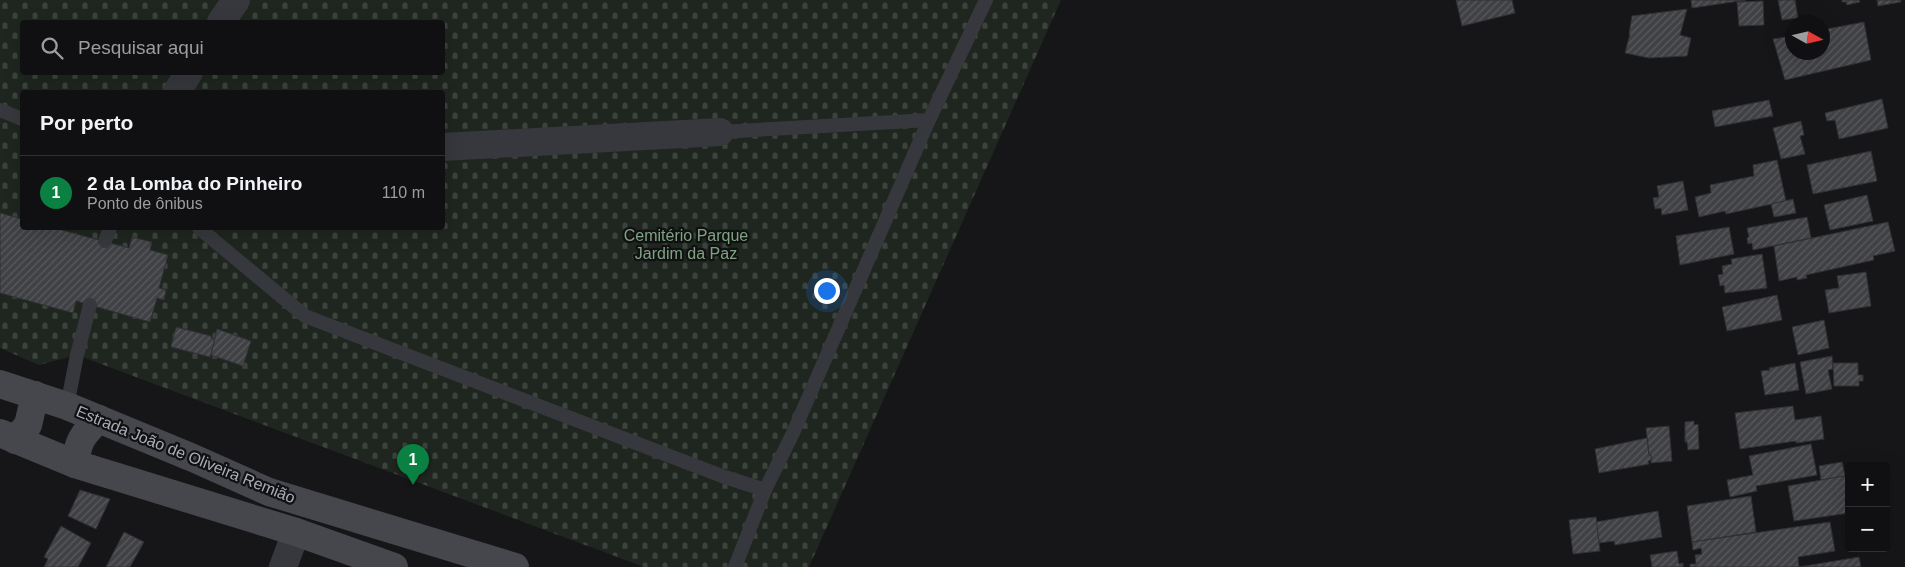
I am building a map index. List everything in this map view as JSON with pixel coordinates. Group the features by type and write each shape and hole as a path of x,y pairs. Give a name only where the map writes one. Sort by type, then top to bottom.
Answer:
{"main road":[{"name":"Estrada João de Oliveira Remião","path":"0,384 67,406 193,458 269,492 515,567"},
{"path":"8,436 28,425 35,395"},
{"path":"75,464 77,446 84,433 99,419"},
{"name":"Estrada João de Oliveira Remião","path":"8,436 75,464 296,532 394,567"}],"street":[{"path":"222,20 236,0"},
{"path":"177,90 187,75"},
{"path":"445,147 720,132"},
{"path":"282,567 296,532"}],"lane":[{"path":"735,567 765,490 793,432 929,120 986,0"},
{"path":"0,110 20,118"},
{"path":"720,132 929,120"},
{"path":"105,241 109,230"},
{"path":"202,230 305,316 713,473 765,490"},
{"path":"67,406 77,355 90,306"}],"green space":[{"name":"Cemitério Parque Jardim da Paz","path":"0,0 1061,0 809,567 644,567 77,355 39,365 0,348"}],"building":[{"path":"1456,0 1512,0 1515,13 1462,26"},
{"path":"1691,0 1746,0 1692,8"},
{"path":"1778,0 1795,0 1798,15 1785,15 1785,20 1782,20"},
{"path":"1842,0 1859,0 1860,2 1847,5"},
{"path":"1877,0 1901,0 1901,2 1878,6"},
{"path":"1763,1 1764,25 1739,26 1737,2"},
{"path":"1687,9 1680,35 1691,38 1687,56 1649,58 1625,53 1632,16"},
{"path":"1864,22 1871,60 1785,80 1773,39 1785,37 1785,60 1830,60 1830,28"},
{"path":"1882,99 1888,128 1839,139 1835,120 1827,121 1825,113"},
{"path":"1769,100 1773,116 1715,127 1712,111"},
{"path":"1801,121 1804,135 1800,136 1805,154 1781,159 1773,128"},
{"path":"1871,151 1877,181 1813,194 1807,165"},
{"path":"1777,160 1786,201 1726,214 1725,211 1699,217 1695,197 1711,193 1710,185 1754,176 1753,165"},
{"path":"1683,181 1688,210 1662,215 1661,208 1655,209 1653,198 1659,197 1657,186"},
{"path":"1867,195 1873,221 1830,230 1824,205"},
{"path":"1793,199 1796,213 1774,217 1771,204"},
{"path":"0,213 20,218 20,230 62,230 129,248 132,237 152,242 150,250 168,255 159,288 166,290 164,300 157,298 150,322 76,301 73,313 0,293"},
{"path":"1807,217 1811,238 1753,250 1752,243 1748,244 1747,228"},
{"path":"1888,222 1895,251 1873,256 1874,260 1806,275 1807,278 1797,280 1797,277 1779,281 1774,246"},
{"path":"1729,227 1734,254 1680,265 1676,236"},
{"path":"1762,254 1767,288 1725,293 1724,285 1720,286 1718,275 1723,274 1722,266 1732,264 1731,259"},
{"path":"1866,272 1871,306 1829,313 1825,290 1839,288 1837,276"},
{"path":"1777,295 1782,320 1727,331 1722,307"},
{"path":"1824,320 1829,348 1798,355 1792,327"},
{"path":"176,327 211,336 215,340 210,357 171,347"},
{"path":"217,329 251,341 243,366 211,355"},
{"path":"1832,356 1833,369 1828,370 1832,389 1806,394 1800,362"},
{"path":"1795,363 1799,390 1765,395 1761,371"},
{"path":"1833,363 1858,363 1858,375 1863,375 1863,381 1859,381 1859,386 1834,386"},
{"path":"1793,406 1795,420 1821,416 1824,439 1740,449 1735,413"},
{"path":"1694,421 1694,425 1698,424 1699,449 1688,450 1687,442 1685,442 1685,422"},
{"path":"1669,426 1672,461 1651,463 1646,428"},
{"path":"1647,438 1649,455 1651,455 1651,460 1648,461 1649,464 1599,473 1595,449"},
{"path":"1811,444 1817,475 1756,486 1757,491 1730,497 1727,480 1753,475 1749,456"},
{"path":"1842,462 1845,476 1821,480 1819,466"},
{"path":"1845,476 1845,514 1794,521 1788,486"},
{"path":"80,490 110,499 96,529 68,516"},
{"path":"1751,496 1756,532 1692,542 1687,506"},
{"path":"1658,511 1662,537 1615,545 1614,541 1599,543 1596,522"},
{"path":"1596,517 1600,551 1573,554 1569,520"},
{"path":"1830,522 1835,551 1798,557 1799,567 1690,567 1690,564 1696,564 1695,555 1702,554 1701,548 1693,550 1692,542"},
{"path":"61,526 91,543 78,567 44,567 48,559 44,557"},
{"path":"124,532 144,542 130,567 106,567"},
{"path":"1677,551 1679,564 1683,563 1683,567 1652,567 1650,555"},
{"path":"1859,557 1861,567 1799,567"}],"place":[{"name":"2 da Lomba do Pinheiro","path":"413,485"}]}
